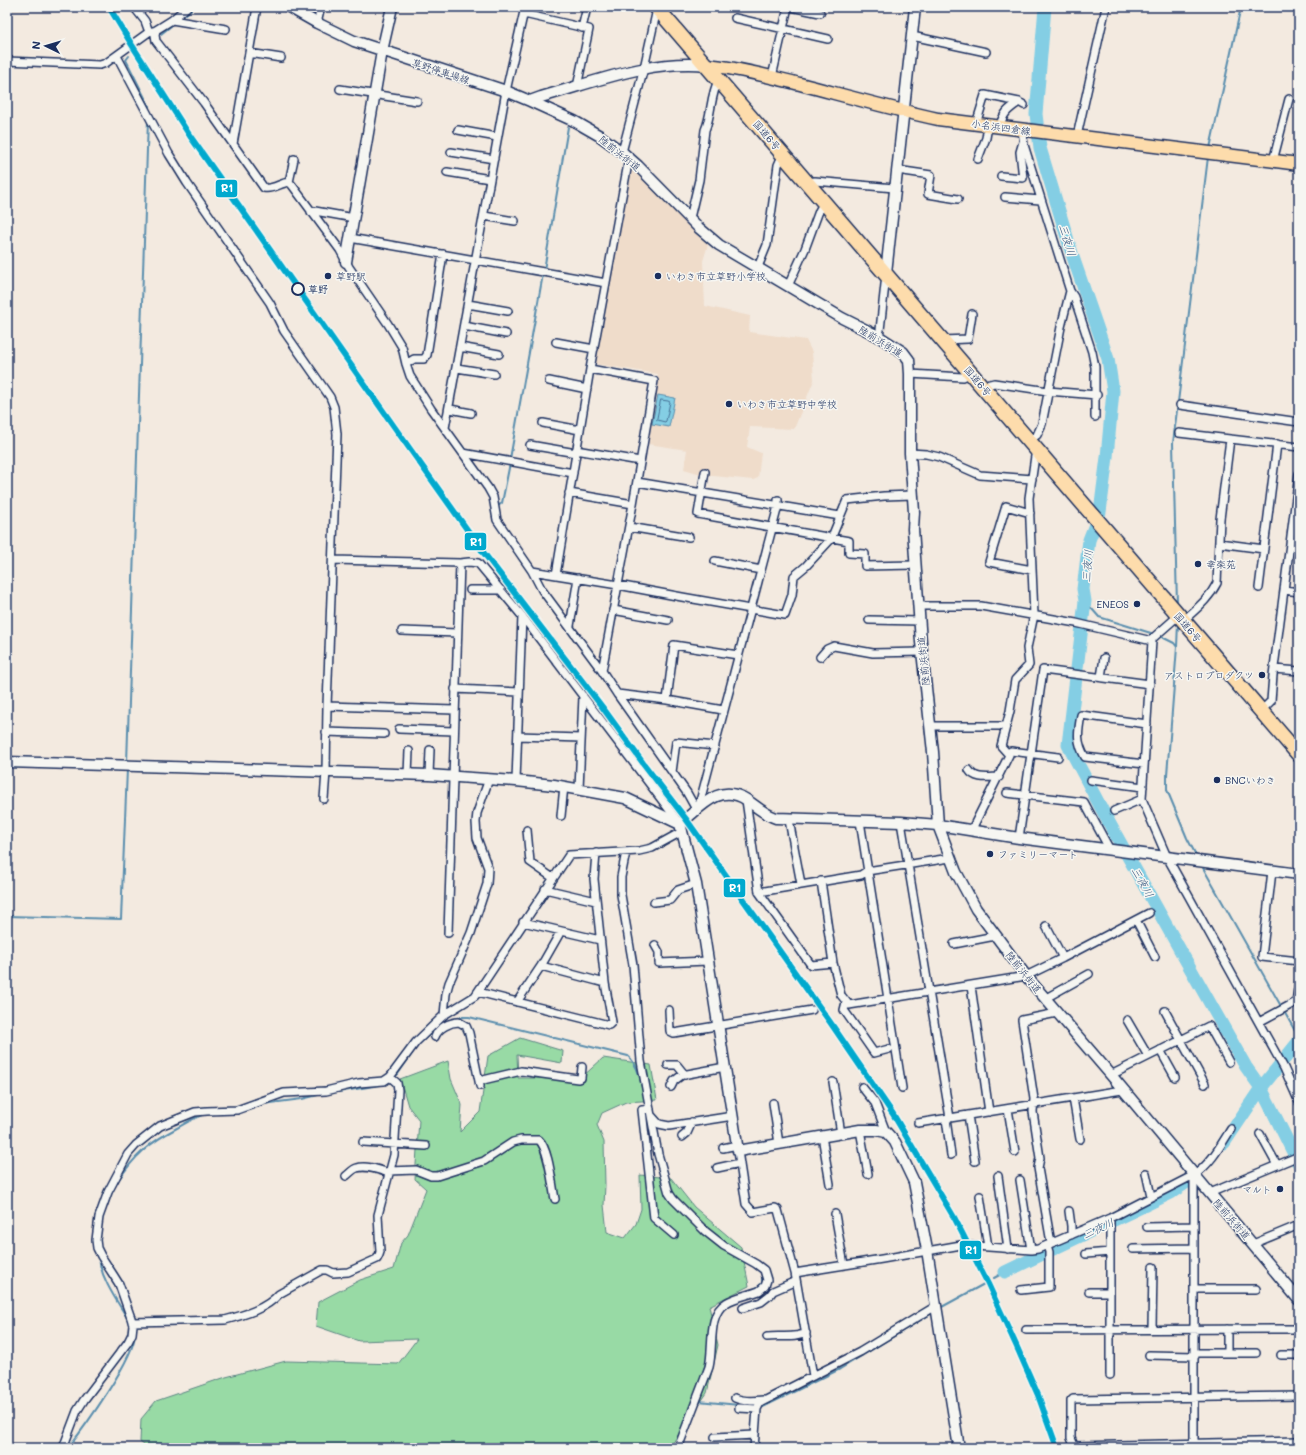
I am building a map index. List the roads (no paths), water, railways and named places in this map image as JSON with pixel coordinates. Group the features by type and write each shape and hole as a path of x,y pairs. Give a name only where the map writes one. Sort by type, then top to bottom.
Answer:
{"highway":[{"name":"国道6号","path":"657,7 1033,445 1086,509 1299,755"}],"main road":[{"name":"小名浜四倉線","path":"707,65 731,68 772,77 938,119 994,126 1023,135 1051,134 1077,136 1299,164"}],"street":[{"path":"134,7 153,31 156,41 204,103 264,188 269,189 289,182"},
{"path":"7,61 106,63 172,20 187,7"},
{"path":"233,144 257,7"},
{"name":"草野停車場線","path":"289,7 299,10 317,23 354,41 506,91 530,101"},
{"path":"317,23 321,7"},
{"path":"346,262 382,51 392,7"},
{"path":"582,28 587,7"},
{"path":"556,575 590,369 606,283 626,155 657,7"},
{"path":"772,77 788,7"},
{"path":"791,7 820,13"},
{"path":"878,336 880,330 894,188 915,7"},
{"path":"1077,136 1106,7"},
{"path":"445,428 450,409 497,137 524,10 589,29 577,87"},
{"path":"735,18 828,39"},
{"path":"172,20 226,29"},
{"path":"912,36 986,52"},
{"path":"249,53 281,58"},
{"path":"117,56 186,183 270,303 284,331 330,397 334,407 337,434 324,799"},
{"path":"530,101 644,68 692,63 707,65"},
{"path":"690,218 715,86 719,79"},
{"path":"340,89 417,101"},
{"path":"976,124 985,95 1022,104 1008,109 994,126 986,138 978,159"},
{"path":"1273,161 1289,99"},
{"name":"陸前浜街道","path":"530,101 574,121 600,136 626,155 699,228 719,245 842,318 878,336 903,352 909,360 910,453 918,606 938,825 950,858 976,909 1026,976 1111,1075 1299,1300"},
{"path":"458,130 497,137"},
{"path":"1001,176 1024,178 1020,152 1023,135"},
{"path":"1023,135 1040,200 1092,352 1095,368 1096,395 1094,417"},
{"path":"451,152 494,159"},
{"path":"758,267 766,245 778,162 782,154"},
{"path":"289,182 294,159"},
{"path":"897,170 931,176 928,194 958,199"},
{"path":"447,172 490,179"},
{"path":"807,182 815,181 894,188"},
{"path":"289,182 340,250 346,262 402,347 410,376 431,409 493,497 497,520 532,571 542,590 602,671 689,797 697,811"},
{"path":"1005,197 1040,200"},
{"path":"788,286 824,202"},
{"path":"311,212 315,210 354,218"},
{"path":"484,216 515,221"},
{"path":"350,238 606,283"},
{"path":"406,364 414,359 424,359 427,355 443,254"},
{"path":"971,830 1009,755 1001,746 1010,711 1015,680 1029,665 1027,648 1034,615 1029,498 1032,478 1033,445 1042,424 1061,327 1070,291"},
{"path":"468,304 508,311"},
{"path":"942,340 968,339 972,314"},
{"path":"464,326 506,334"},
{"path":"556,342 594,349"},
{"path":"460,347 499,354"},
{"path":"457,368 494,374"},
{"path":"590,369 654,381 602,671"},
{"path":"910,374 963,377 971,373"},
{"path":"549,381 587,389"},
{"path":"982,386 994,383 1096,395"},
{"path":"1180,405 1299,422"},
{"path":"450,409 471,413"},
{"path":"543,423 580,430"},
{"path":"1179,433 1299,447"},
{"path":"1230,439 1220,519 1217,583 1207,599 1161,632 1153,640 1142,799 1167,857 1284,1068 1299,1102"},
{"path":"1259,588 1277,444"},
{"path":"530,445 640,461"},
{"path":"463,453 573,473"},
{"path":"910,453 939,457 980,475 1032,478"},
{"path":"704,472 698,514 849,541 849,553 865,554 865,566 915,565"},
{"path":"1261,711 1271,701 1284,590 1296,514 1299,474"},
{"path":"637,482 701,493 778,503 840,516"},
{"path":"569,493 633,504"},
{"path":"532,571 618,584 785,615 792,595 794,576 806,566 832,539 847,500 913,495"},
{"path":"697,811 778,503"},
{"path":"1030,513 1006,506 989,562 1032,570"},
{"path":"629,527 688,537"},
{"path":"1220,543 1264,549"},
{"path":"333,560 478,563 522,616 681,827 696,884 746,1204 753,1212 775,1208 778,1210 796,1277 813,1376"},
{"path":"714,561 761,570"},
{"path":"448,933 454,710 460,563"},
{"path":"570,626 578,578"},
{"path":"470,590 501,590"},
{"path":"1284,590 1299,592"},
{"path":"918,606 981,606 1076,622 1153,640"},
{"path":"613,610 668,620"},
{"path":"516,781 522,616"},
{"path":"869,620 920,621"},
{"path":"402,631 457,633"},
{"path":"667,700 674,645 738,654"},
{"path":"820,657 827,649 834,646 874,652 922,652"},
{"path":"1101,677 1104,658"},
{"path":"1274,669 1299,671"},
{"path":"1019,838 1044,670 1150,684"},
{"path":"455,689 520,692"},
{"path":"617,694 667,700 724,710"},
{"path":"580,789 583,696"},
{"path":"327,706 454,710"},
{"path":"1144,764 1085,757 1080,748 1078,738 1080,715 1147,724"},
{"path":"930,726 1006,726"},
{"path":"399,729 454,731"},
{"path":"326,732 384,734"},
{"path":"518,736 581,738"},
{"path":"672,772 676,742 715,746"},
{"path":"429,775 430,750"},
{"path":"408,774 409,751"},
{"path":"1011,751 1058,757"},
{"path":"7,762 408,774 516,781 564,786 625,798 681,827"},
{"path":"969,770 972,774 979,777 999,777"},
{"path":"444,1015 446,994 449,984 471,933 487,884 488,868 477,838 476,822 477,813 489,779"},
{"path":"1091,780 1143,787"},
{"path":"561,816 564,786"},
{"path":"63,1448 77,1411 128,1342 132,1334 132,1322 119,1284 101,1256 97,1248 96,1240 99,1217 108,1192 128,1154 160,1126 196,1112 237,1110 284,1093 326,1090 354,1084 384,1081 392,1078 416,1042 444,1015 475,996 569,855 639,851 652,848 681,827 708,801 725,793 733,794 746,800 766,815 789,820 902,822 938,825 1019,838 1299,874"},
{"path":"1007,793 1084,802 1110,850"},
{"path":"1114,811 1142,799"},
{"path":"746,800 759,892 811,965 833,963"},
{"path":"789,820 801,884"},
{"path":"860,821 902,1088"},
{"path":"902,822 930,993 948,1118 951,1155"},
{"path":"527,830 530,862 553,878"},
{"path":"626,852 621,877 621,895 632,966 641,1062 660,1161 669,1193 672,1199 714,1239 762,1267 766,1275 764,1288 759,1292 726,1303 716,1314 713,1324 712,1353 709,1367 678,1448"},
{"path":"478,992 609,1025 612,1022 605,983 596,901 594,878 596,853"},
{"path":"759,892 861,875 867,871 950,858"},
{"path":"1272,871 1262,957 1299,961"},
{"path":"821,881 833,963 841,995 849,1005 930,993 1026,976 1149,914"},
{"path":"654,902 670,900 678,890 696,884"},
{"path":"545,889 596,901"},
{"path":"1136,920 1155,957"},
{"path":"524,922 600,940"},
{"path":"1046,926 1064,958"},
{"path":"517,1002 562,931"},
{"path":"954,944 995,936"},
{"path":"656,945 659,952 659,963 708,961"},
{"path":"541,966 605,983"},
{"path":"1046,998 1089,974"},
{"path":"1259,1022 1296,1002 1299,983"},
{"path":"971,986 989,1112"},
{"path":"846,1002 844,1010 874,1052 889,1049"},
{"path":"453,1009 457,1022"},
{"path":"668,1010 670,1031 674,1033 812,1010"},
{"path":"1165,1011 1205,1084"},
{"path":"1021,1290 1049,1287 1049,1244 1038,1168 1040,1158 1032,1112 1034,1099 1022,1020 1057,1013"},
{"path":"1127,1020 1148,1056"},
{"path":"435,1037 436,1034 451,1023 457,1022 466,1026 469,1033 479,1083 521,1071 578,1079 581,1078 582,1067"},
{"path":"1111,1075 1209,1026 1229,1062"},
{"path":"1160,1050 1175,1077"},
{"path":"668,1065 677,1065 685,1075"},
{"path":"671,1087 674,1081 682,1075 725,1067"},
{"path":"132,1322 225,1320 265,1306 274,1300 278,1294 322,1270 328,1270 333,1273 348,1272 377,1259 380,1252 379,1211 394,1155 398,1090 397,1083 392,1078"},
{"path":"833,1082 841,1134"},
{"path":"862,1087 875,1103 886,1132 895,1142 914,1182 927,1250 959,1448"},
{"path":"918,1123 1122,1090"},
{"path":"1073,1098 1080,1139"},
{"path":"773,1103 779,1144"},
{"path":"1008,1109 1016,1152"},
{"path":"674,1235 654,1218 642,1110 650,1112 659,1124 669,1126 733,1116"},
{"path":"968,1115 975,1161"},
{"path":"682,1137 692,1122"},
{"path":"743,1308 761,1302 773,1291 796,1277 844,1265 961,1245 1031,1250 1049,1244 1110,1218 1194,1175 1200,1171 1231,1129"},
{"path":"860,1130 868,1174"},
{"path":"722,1148 779,1144 860,1130 876,1130 886,1132"},
{"path":"1260,1134 1277,1165"},
{"path":"822,1136 830,1184"},
{"path":"346,1176 361,1167 389,1172 416,1170 431,1176 437,1176 484,1162 513,1142 521,1140 539,1140 542,1142 545,1150 554,1199"},
{"path":"363,1142 426,1146"},
{"path":"1210,1193 1299,1156"},
{"path":"717,1168 740,1162"},
{"path":"1146,1173 1151,1196"},
{"path":"1192,1446 1194,1439 1195,1397 1193,1248 1194,1175"},
{"path":"998,1176 1008,1249"},
{"path":"1020,1180 1031,1250"},
{"path":"980,1196 988,1247"},
{"path":"1069,1211 1071,1234"},
{"path":"835,1214 844,1265"},
{"path":"1110,1218 1110,1374"},
{"path":"1253,1244 1299,1225"},
{"path":"1147,1226 1194,1226"},
{"path":"1133,1249 1193,1248"},
{"path":"1086,1254 1110,1252"},
{"path":"1152,1268 1152,1329"},
{"path":"1194,1289 1256,1289"},
{"path":"1089,1292 1110,1292"},
{"path":"754,1448 757,1409 760,1403 860,1352 936,1309"},
{"path":"1227,1329 1227,1353"},
{"path":"1026,1330 1299,1329"},
{"path":"767,1337 776,1335 798,1336 806,1333"},
{"path":"1149,1355 1256,1353"},
{"path":"1282,1355 1299,1355"},
{"path":"1299,1396 1073,1399 1071,1401 1070,1438 1074,1447 1192,1446 1299,1441"},
{"path":"735,1398 753,1401 766,1399"},
{"path":"739,1408 757,1409"},
{"path":"715,1437 755,1435"}],"water":[{"path":"658,395 675,398 669,427 652,424"}],"waterway":[{"path":"185,15 194,7"},
{"name":"三夜川","path":"1045,7 1036,114 1040,148 1073,257 1108,359 1113,391 1100,512 1089,540 1083,589 1085,601 1068,745 1106,817 1189,966 1246,1067 1261,1088 1299,1164"},
{"path":"1210,148 1241,7"},
{"path":"161,34 171,26"},
{"path":"129,56 126,60 149,106 149,109"},
{"path":"127,763 148,119"},
{"path":"544,270 568,127"},
{"path":"1177,604 1173,443 1208,157"},
{"path":"510,459 543,274"},
{"path":"498,506 502,503 510,463"},
{"path":"1085,601 1099,617 1154,634"},
{"path":"1177,647 1178,622"},
{"path":"1158,635 1174,643 1177,647 1167,790 1187,838 1197,857"},
{"path":"7,916 121,919 127,769"},
{"path":"1202,866 1299,1038"},
{"path":"446,1022 461,1017 469,1017 628,1056 638,1070 642,1087"},
{"path":"338,1092 386,1084 398,1074 418,1045 440,1025"},
{"name":"三夜川","path":"1224,1143 1261,1088 1299,1041"},
{"path":"263,1104 302,1099 322,1094"},
{"path":"117,1182 130,1164 143,1150 158,1139 187,1122 205,1114"},
{"name":"三夜川","path":"1005,1272 1171,1193 1190,1180"},
{"path":"108,1202 114,1187"},
{"path":"738,1258 755,1267"},
{"path":"99,1259 103,1275 115,1299 129,1321"},
{"path":"749,1291 758,1287 762,1283 762,1273 759,1270"},
{"path":"994,1278 1005,1272"},
{"path":"940,1308 984,1284"},
{"path":"710,1324 713,1312 721,1302"},
{"path":"760,1407 763,1407 840,1369 934,1312"},
{"path":"68,1448 108,1392 118,1375 133,1345 135,1334"},
{"path":"701,1379 707,1360 708,1351"},
{"path":"698,1401 739,1405"}],"place":[{"name":"草野駅","path":"328,276"},
{"name":"いわき市立草野小学校","path":"658,276"},
{"name":"草野","path":"298,289"},
{"name":"いわき市立草野中学校","path":"729,404"},
{"name":"幸楽苑","path":"1198,564"},
{"name":"ENEOS","path":"1137,604"},
{"name":"アストロプロダクツ","path":"1262,675"},
{"name":"BNCいわき","path":"1217,780"},
{"name":"ファミリーマート","path":"990,854"},
{"name":"マルト","path":"1280,1189"}]}
